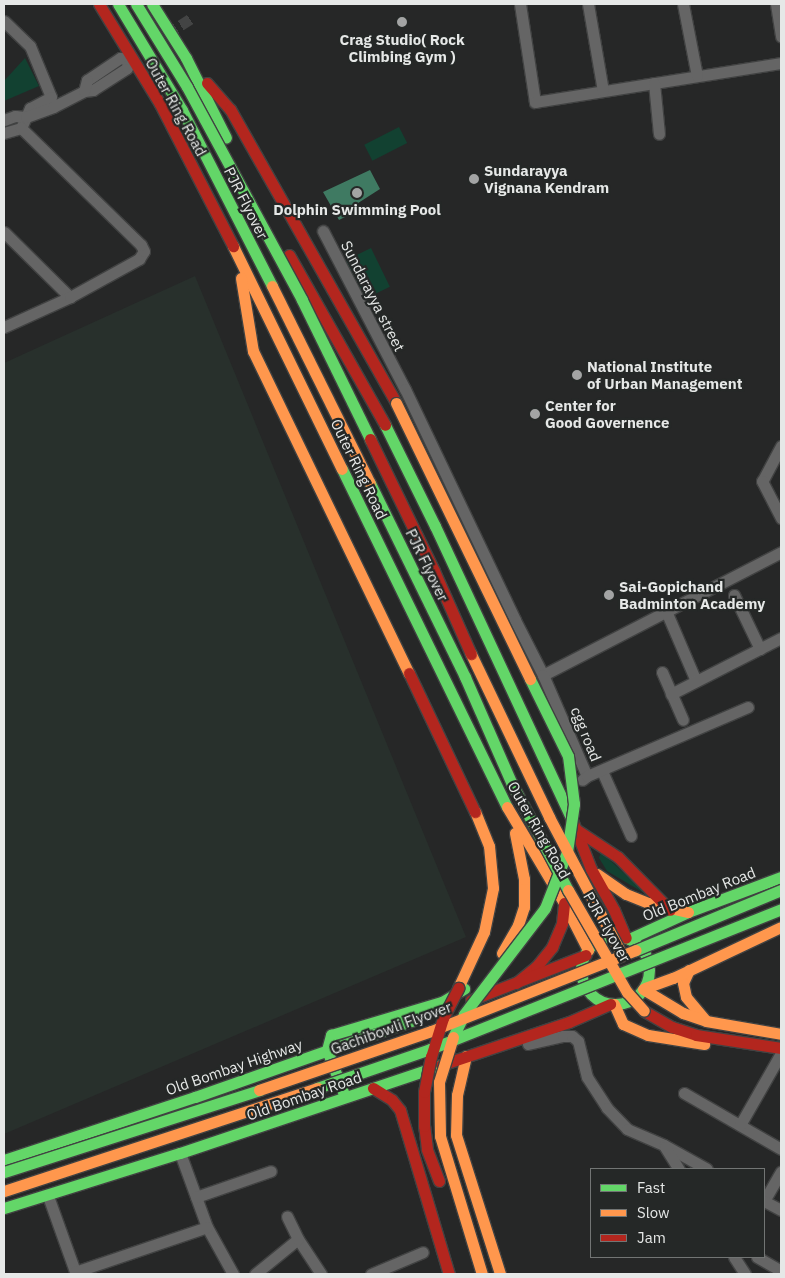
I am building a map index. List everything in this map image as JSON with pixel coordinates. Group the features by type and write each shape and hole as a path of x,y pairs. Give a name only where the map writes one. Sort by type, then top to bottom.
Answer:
{"main road":[{"name":"Outer Ring Road","path":"99,4 160,104 236,251 504,802 564,904 587,952"},
{"name":"PJR Flyover","path":"118,4 182,110 351,443 465,677 512,784 588,927 627,992 644,1011 672,1027 696,1035 781,1048"},
{"name":"PJR Flyover","path":"136,4 187,87 302,300 434,570 484,684 549,816 604,925 642,988 650,1000 682,1022 781,1039"},
{"name":"Outer Ring Road","path":"152,4 186,58 278,235 381,417 480,617 577,830 591,869 628,939"},
{"path":"186,58 230,110 396,403 568,756 574,804 567,852 545,908 464,1014 448,1046 440,1082 440,1136 482,1274"},
{"path":"236,251 253,351 469,796 489,846 492,888 484,932 443,1018 431,1057 424,1092 424,1126 427,1149 443,1191"},
{"path":"345,1098 328,1050 331,1035 442,1002 466,988 492,967 507,947 524,906 524,879 514,832 504,802"},
{"path":"577,830 618,857 670,910"},
{"path":"591,869 626,894 670,910 688,912"},
{"path":"777,879 781,896"},
{"name":"Old Bombay Road","path":"628,939 688,912 777,879"},
{"name":"Gachibowli Flyover","path":"4,1172 196,1112 431,1031 574,976 781,890"},
{"path":"516,983 536,967 552,947 562,923 564,904"},
{"path":"4,1191 203,1127 430,1049 781,909"},
{"path":"644,988 649,973 647,958 642,950 628,939 616,936 605,938 587,952 582,972 584,984 595,997 612,1004 630,1001 644,988 689,970 781,927"},
{"name":"Old Bombay Highway","path":"4,1160 126,1118 194,1098 516,983 587,952"},
{"path":"689,970 683,983 686,997 706,1020"},
{"path":"644,988 684,1013 706,1020 781,1034"},
{"path":"612,1004 622,1024 648,1035 681,1041 781,1053"},
{"name":"Old Bombay Road","path":"4,1208 48,1196 345,1098 569,1022 612,1004"},
{"path":"466,1056 457,1096 456,1135 500,1274"},
{"path":"373,1088 392,1100 400,1110 449,1274"}],"street":[{"path":"520,4 535,102 781,63"},
{"path":"588,4 603,91"},
{"path":"684,4 697,76"},
{"path":"778,4 781,37"},
{"path":"4,21 30,46 51,97 30,108 24,123"},
{"path":"654,83 659,134"},
{"path":"4,133 84,91"},
{"path":"4,120 15,116 24,123 141,245 144,251 139,259 70,297 4,327"},
{"name":"Sundarayya street","path":"323,231 465,512 515,620 543,674"},
{"path":"4,232 70,297"},
{"path":"781,446 762,481 781,518"},
{"path":"543,674 781,552"},
{"path":"734,595 760,649"},
{"path":"666,611 696,681"},
{"path":"671,694 781,638"},
{"path":"662,672 683,720"},
{"name":"cgg road","path":"543,674 562,714 587,776 560,795"},
{"path":"587,776 748,707"},
{"path":"602,771 631,836"},
{"path":"516,1040 529,1044 563,1036 572,1036 578,1041 587,1077 607,1108 627,1129 664,1145 705,1168"},
{"path":"740,1125 781,1053"},
{"path":"684,1093 781,1149"},
{"path":"664,1145 678,1168"},
{"path":"180,1153 207,1227 233,1274"},
{"path":"196,1197 271,1171"},
{"path":"765,1199 781,1172"},
{"path":"48,1196 76,1273 207,1227"},
{"path":"765,1202 781,1210"},
{"path":"287,1216 298,1239 321,1274"},
{"path":"255,1274 298,1239"},
{"path":"371,1274 423,1252"},
{"path":"735,1258 745,1274"},
{"path":"759,1258 781,1271"}],"shaded area":[{"path":"25,58 39,86 4,101 4,81"},
{"path":"399,127 407,143 372,161 364,145"},
{"path":"370,170 380,189 355,205 357,211 339,220 323,192"},
{"path":"371,248 390,287 361,301 342,262"},
{"path":"195,276 466,937 4,1134 4,363"},
{"path":"601,852 649,896 607,871 599,858"}],"tunnel":[{"path":"167,34 193,17"}],"traffic: fast":[{"path":"118,4 182,110 272,286"},
{"path":"136,4 187,87 302,300 370,439"},
{"path":"152,4 186,58 226,138"},
{"path":"385,425 435,526 572,820"},
{"path":"342,469 507,807"},
{"path":"370,483 465,677 512,784 568,890"},
{"path":"453,1037 464,1014 545,908 567,852 574,804 568,756 530,679"},
{"path":"629,939 688,912 781,877"},
{"path":"636,950 781,890"},
{"path":"317,1088 430,1049 781,909"},
{"path":"615,936 628,939 639,946 646,957 649,970 646,983 639,994 628,1001 615,1004 602,1001 591,994 584,983 581,970 584,957 591,946 602,939 615,936"},
{"path":"345,1097 327,1050 331,1035 442,1002 464,989"},
{"path":"4,1160 195,1097 414,1020"},
{"path":"4,1208 180,1153 441,1065"},
{"path":"4,1172 259,1090"}],"traffic: slow":[{"path":"233,246 342,469"},
{"path":"241,278 253,351 409,673"},
{"path":"272,286 370,483"},
{"path":"396,403 530,679"},
{"path":"471,654 549,817 619,949"},
{"path":"507,807 564,903 588,950"},
{"path":"458,988 484,932 493,888 489,846 475,812"},
{"path":"502,953 518,925 524,907 524,879 515,833"},
{"path":"597,874 626,894 648,903 688,912"},
{"path":"568,890 627,992 644,1011"},
{"path":"645,988 673,978 781,927"},
{"path":"259,1090 431,1031 636,950"},
{"path":"689,970 683,983 686,997 705,1020"},
{"path":"643,989 683,1013 706,1021 781,1034"},
{"path":"614,1004 623,1024 648,1035 704,1044"},
{"path":"453,1037 439,1082 440,1136 482,1274"},
{"path":"466,1056 457,1095 456,1135 500,1274"},
{"path":"4,1191 317,1088"}],"traffic: jam":[{"path":"99,4 160,104 233,246"},
{"path":"207,83 230,109 396,403"},
{"path":"289,255 385,425"},
{"path":"370,439 434,571 471,654"},
{"path":"409,673 475,812"},
{"path":"572,820 591,869 614,910 626,938"},
{"path":"577,830 618,857 670,910"},
{"path":"516,983 536,967 552,947 562,923 564,903"},
{"path":"471,1000 586,955"},
{"path":"439,1181 427,1149 424,1126 424,1092 431,1057 443,1018 458,988"},
{"path":"441,1065 569,1022 610,1004"},
{"path":"644,1011 672,1027 696,1035 781,1048"},
{"path":"373,1088 392,1100 400,1110 449,1274"}],"place":[{"name":"Crag Studio( Rock Climbing Gym )","path":"402,22"},
{"name":"Sundarayya Vignana Kendram","path":"474,179"},
{"name":"Dolphin Swimming Pool","path":"357,193"},
{"name":"National Institute of Urban Management","path":"577,375"},
{"name":"Center for Good Governence","path":"535,414"},
{"name":"Sai-Gopichand Badminton Academy","path":"609,595"}]}
